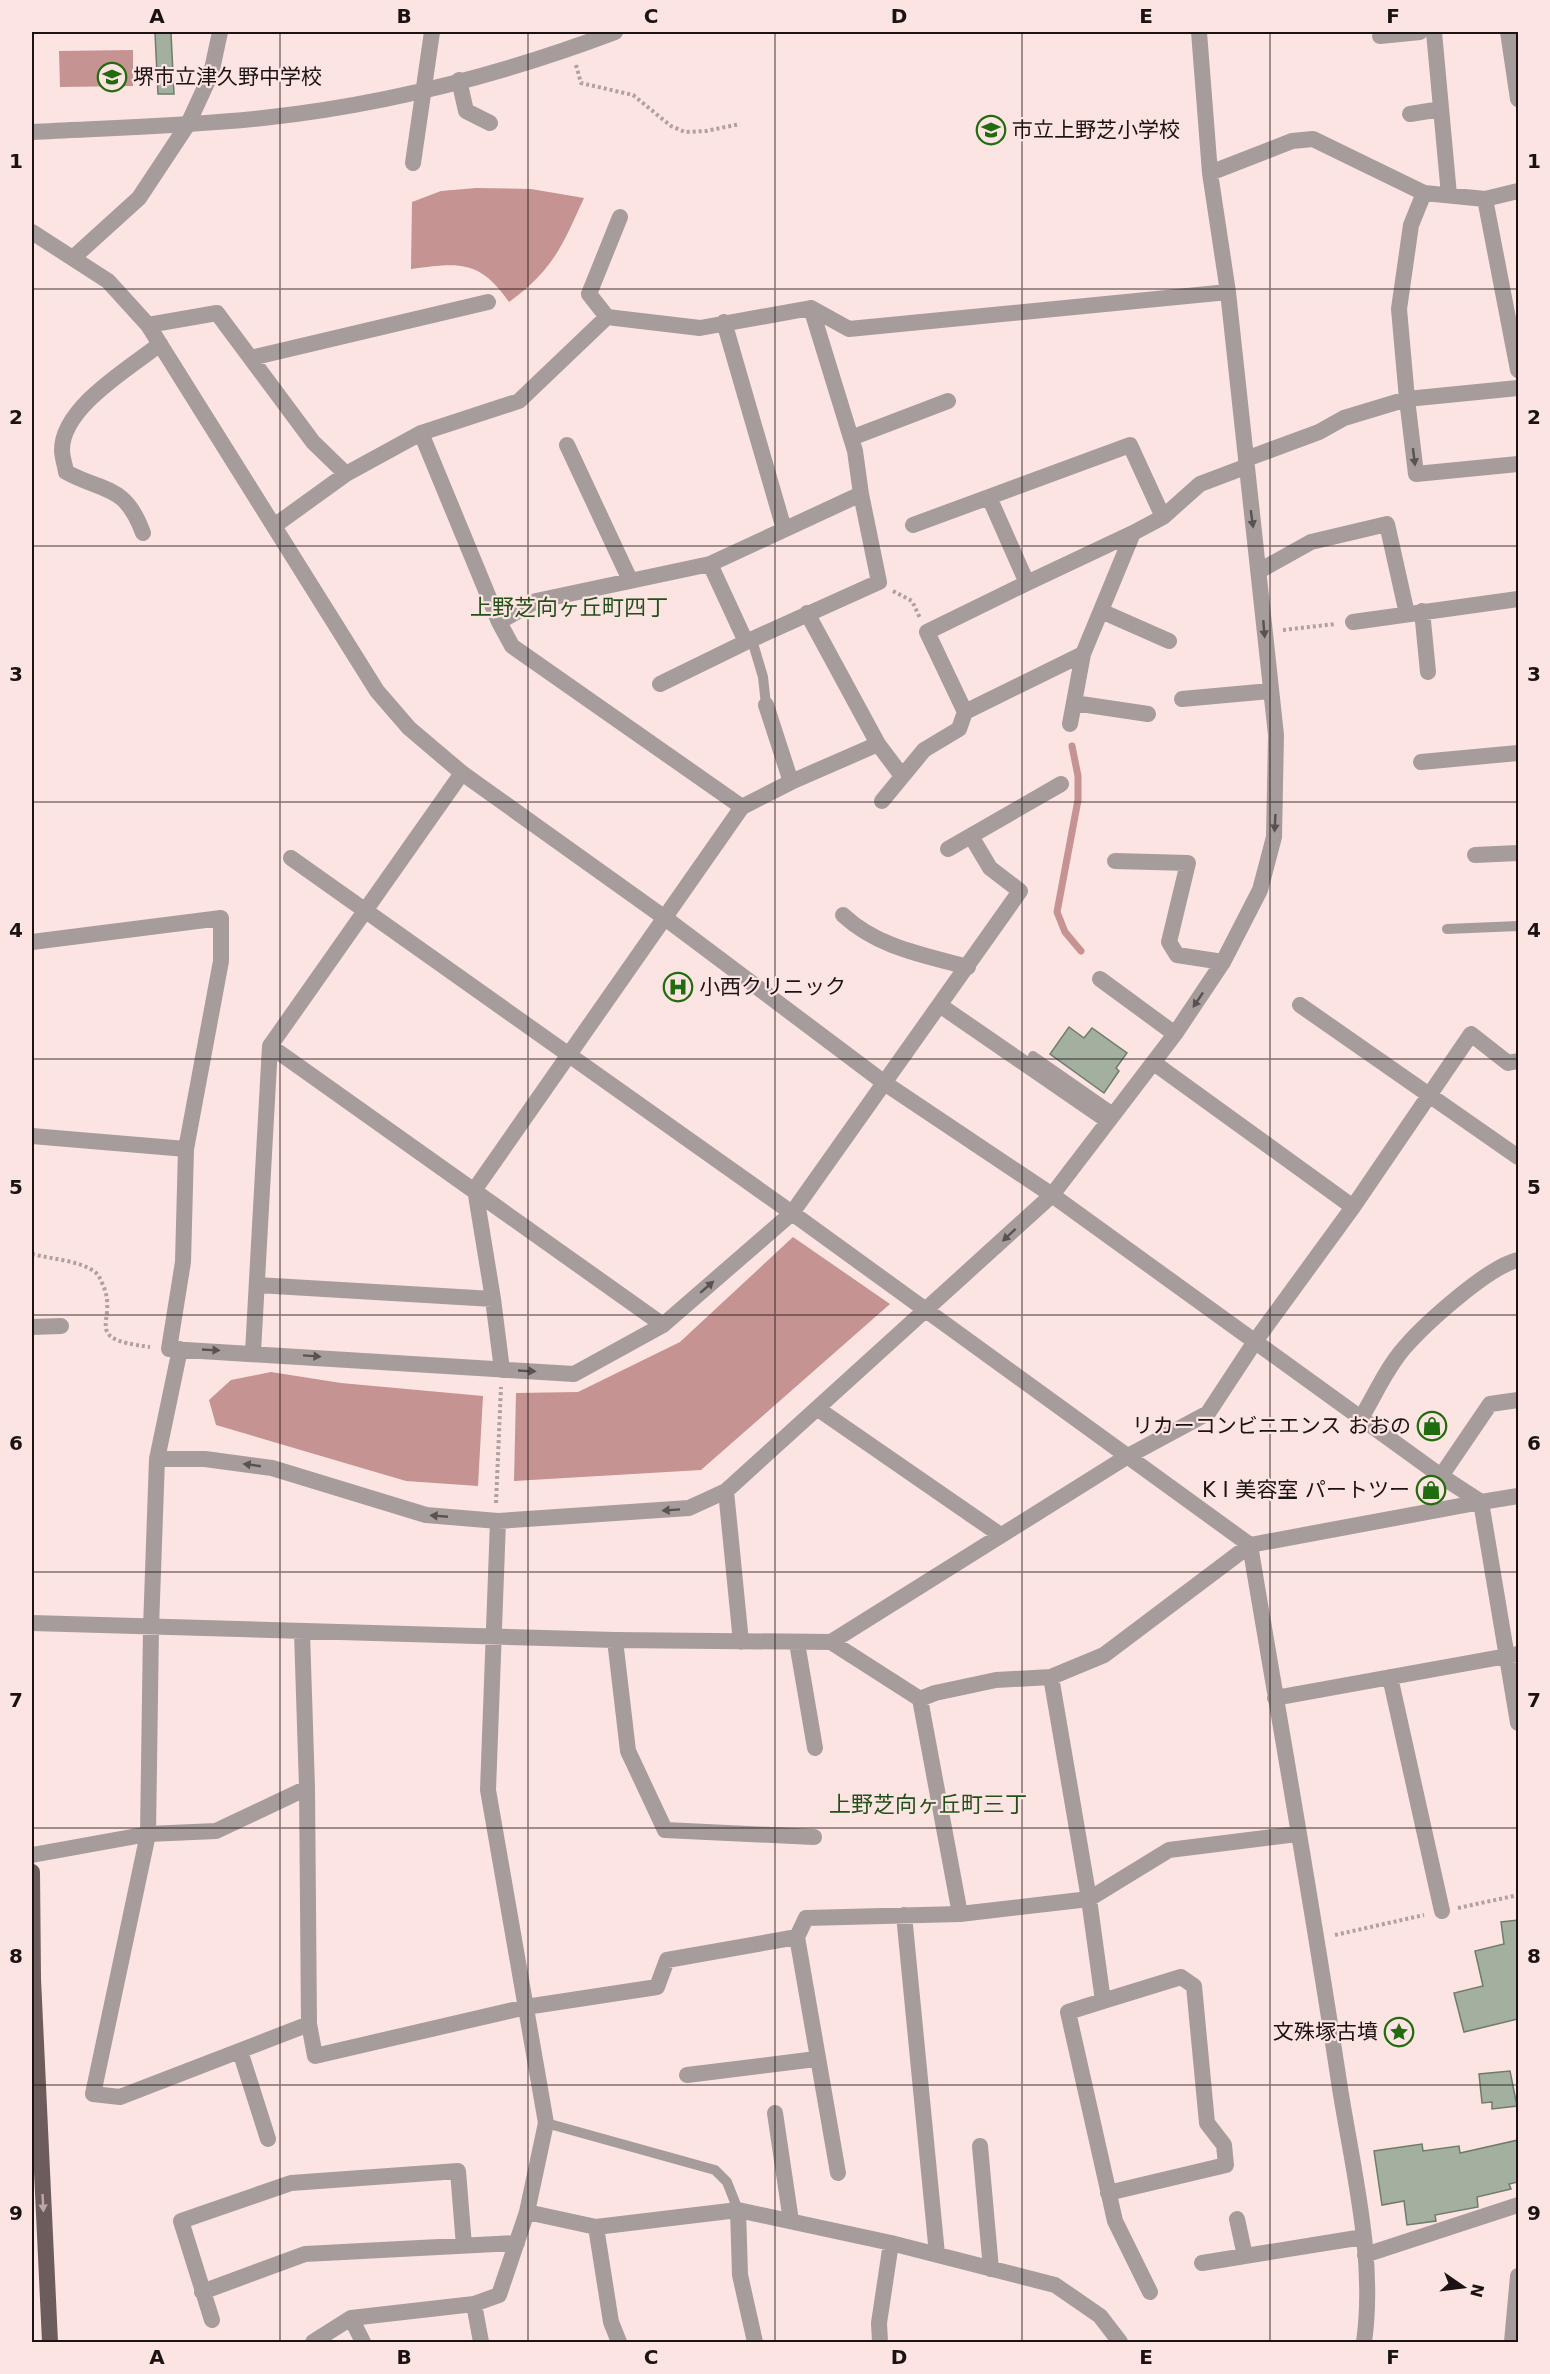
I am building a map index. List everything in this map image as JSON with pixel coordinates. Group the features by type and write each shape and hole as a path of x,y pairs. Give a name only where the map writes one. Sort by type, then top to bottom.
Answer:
{"main road":[{"path":"32,1872 33,1978 50,2343"}],"street":[{"path":"74,257 139,198 188,123 211,74 220,32"},
{"path":"412,163 432,32"},
{"path":"32,132 264,118 355,104 459,80 615,32"},
{"path":"158,1459 205,1459 272,1468 426,1515 498,1521 689,1508 726,1491 1052,1195 1154,1063 1223,963 1260,890 1274,837 1276,735 1227,292 1210,173 1199,32"},
{"path":"1380,36 1420,32"},
{"path":"1434,32 1449,195"},
{"path":"1508,32 1518,99"},
{"path":"459,80 466,111 490,123"},
{"path":"1410,114 1441,110"},
{"path":"1210,173 1292,141 1313,140 1424,193 1485,199 1518,191"},
{"path":"1424,193 1411,225 1400,309 1416,474 1518,464"},
{"path":"1485,199 1518,370"},
{"path":"620,217 590,294 608,317 699,328 811,308 849,329 1227,292"},
{"path":"32,232 108,281 148,325 377,691 409,728 462,773 664,918 886,1084 1052,1195 1256,1340 1441,1476 1481,1502 1514,1655 1518,1723"},
{"path":"251,358 488,302"},
{"path":"660,684 879,582 850,438 811,308"},
{"path":"148,325 217,313 313,442 346,474"},
{"path":"274,526 346,474 421,433 519,401 608,317"},
{"path":"724,322 784,529"},
{"path":"143,532 129,503 104,486 66,472 62,448 70,423 87,401 160,344"},
{"path":"965,712 927,632 1163,517 1200,484 1318,432 1344,418 1407,399 1518,388"},
{"path":"850,438 948,401"},
{"path":"421,433 499,622 512,646 742,807"},
{"path":"913,525 1130,445 1163,517"},
{"path":"567,446 630,580"},
{"path":"499,622 536,601 710,564 861,494"},
{"path":"989,497 1027,584"},
{"path":"1259,571 1311,542 1387,524 1414,613 1428,672"},
{"path":"1070,724 1083,654 1133,533"},
{"path":"710,564 749,641"},
{"path":"1353,622 1518,598"},
{"path":"1101,611 1169,641"},
{"path":"807,614 878,744 902,776"},
{"path":"882,801 924,750 959,729 965,712 1083,654"},
{"path":"1182,699 1270,691"},
{"path":"1074,703 1148,714"},
{"path":"766,705 790,782"},
{"path":"502,1370 494,1299 475,1189 567,1054 742,807 790,782 878,744"},
{"path":"1421,762 1518,753"},
{"path":"253,1352 270,1046 462,773"},
{"path":"948,849 1061,784"},
{"path":"175,1349 253,1352 574,1374 663,1325 792,1213 886,1084 1020,891 990,868 971,836"},
{"path":"1475,855 1518,853"},
{"path":"291,858 792,1213 1250,1545 1297,1834 1317,1939 1363,2237 1368,2315 1364,2343"},
{"path":"1114,861 1188,863 1169,942 1177,955 1223,963"},
{"path":"843,915 858,929 901,949 968,967"},
{"path":"32,942 221,918 221,961 186,1149 183,1263 175,1349 158,1459 151,1628 148,1834 93,2094 120,2097 309,2024"},
{"path":"1100,979 1174,1034"},
{"path":"1300,1005 1518,1156"},
{"path":"941,1006 1111,1117"},
{"path":"831,1642 999,1534 1128,1456 1208,1413 1256,1340 1353,1207 1471,1034 1508,1063 1518,1061"},
{"path":"270,1046 475,1189 663,1325"},
{"path":"1154,1063 1353,1207"},
{"path":"32,1136 186,1149"},
{"path":"1361,1418 1405,1347 1479,1280 1507,1263 1518,1260"},
{"path":"257,1285 494,1299"},
{"path":"32,1327 61,1326"},
{"path":"1441,1476 1490,1404 1518,1400"},
{"path":"818,1409 999,1534"},
{"path":"726,1491 741,1642"},
{"path":"920,1699 935,1693 996,1680 1051,1677 1104,1655 1250,1545 1518,1496"},
{"path":"313,2343 351,2318 474,2304 499,2295 527,2212 546,2123 488,1790 498,1521"},
{"path":"32,1623 615,1640 831,1642 920,1699 960,1914"},
{"path":"302,1632 307,1788 309,2024 315,2056 526,2007 657,1987 667,1960 797,1937"},
{"path":"615,1640 628,1751 665,1830 814,1837"},
{"path":"797,1642 815,1748"},
{"path":"1275,1698 1514,1655"},
{"path":"1051,1677 1089,1899 1103,2001"},
{"path":"1390,1677 1442,1911"},
{"path":"32,1855 148,1834 216,1831 307,1788"},
{"path":"838,2173 816,2059 797,1937 806,1918 960,1914 1089,1899 1169,1850 1297,1834"},
{"path":"904,1915 937,2254"},
{"path":"1108,2193 1226,2165 1224,2145 1208,2123 1194,1986 1180,1977 1068,2012 1108,2193 1115,2221 1149,2292"},
{"path":"240,2051 268,2139"},
{"path":"687,2075 816,2059"},
{"path":"775,2113 791,2221"},
{"path":"980,2146 991,2269"},
{"path":"212,2320 181,2221 291,2183 458,2171 464,2246"},
{"path":"1365,2255 1518,2205"},
{"path":"527,2212 596,2227 738,2210 891,2243 1055,2285 1100,2316 1120,2343"},
{"path":"738,2210 740,2275 754,2343"},
{"path":"1237,2219 1245,2256"},
{"path":"596,2227 611,2322 619,2343"},
{"path":"1202,2263 1363,2237"},
{"path":"202,2292 305,2254 517,2243"},
{"path":"880,2343 879,2323 891,2243"},
{"path":"1512,2343 1518,2276"},
{"path":"474,2304 481,2343"},
{"path":"351,2318 363,2343"}],"lane":[{"path":"749,641 763,677 766,705"},
{"path":"1447,929 1518,926"},
{"path":"1033,1056 1111,1117"},
{"path":"546,2123 715,2170 727,2182 738,2210"}],"path":[{"path":"571,47 581,83 633,95 671,126 686,132 740,124"},
{"path":"879,582 912,601 927,632"},
{"path":"1264,632 1353,622"},
{"path":"32,1254 88,1268 98,1273 109,1296 104,1323 112,1338 124,1344 175,1349"},
{"path":"498,1521 495,1491 501,1395"},
{"path":"1317,1939 1518,1895"}],"shaded area":[{"path":"133,50 133,86 60,87 59,51"},
{"path":"476,188 531,189 584,198 555,256 537,279 509,302 488,278 467,267 455,265 411,269 412,202 441,191"},
{"path":"793,1237 890,1304 701,1470 514,1481 516,1393 578,1392 680,1342"},
{"path":"271,1372 341,1383 483,1396 478,1486 406,1481 216,1425 209,1400 231,1380"}],"building":[{"path":"155,33 171,33 174,94 158,94"},
{"path":"1069,1027 1084,1038 1092,1028 1127,1053 1116,1068 1119,1071 1104,1093 1050,1054"},
{"path":"1518,1920 1518,2019 1464,2032 1454,1993 1483,1986 1475,1951 1504,1944 1501,1922"},
{"path":"1510,2071 1517,2106 1492,2109 1492,2102 1482,2103 1479,2074"},
{"path":"1518,2140 1518,2182 1509,2184 1511,2189 1477,2197 1478,2207 1435,2215 1436,2221 1407,2225 1404,2201 1382,2205 1374,2151 1422,2144 1423,2151 1459,2146 1460,2153"}],"waterway":[{"path":"1072,746 1078,776 1078,800 1057,912 1065,932 1081,951"}],"place":[{"name":"堺市立津久野中学校","path":"112,77"},
{"name":"市立上野芝小学校","path":"991,130"},
{"name":"小西クリニック","path":"678,987"},
{"name":"リカーコンビニエンス おおの","path":"1432,1426"},
{"name":"K I 美容室 パートツー","path":"1431,1490"},
{"name":"文殊塚古墳","path":"1399,2032"}],"district":[{"name":"上野芝向ヶ丘町四丁","path":"569,607"},
{"name":"上野芝向ヶ丘町三丁","path":"928,1804"}]}
